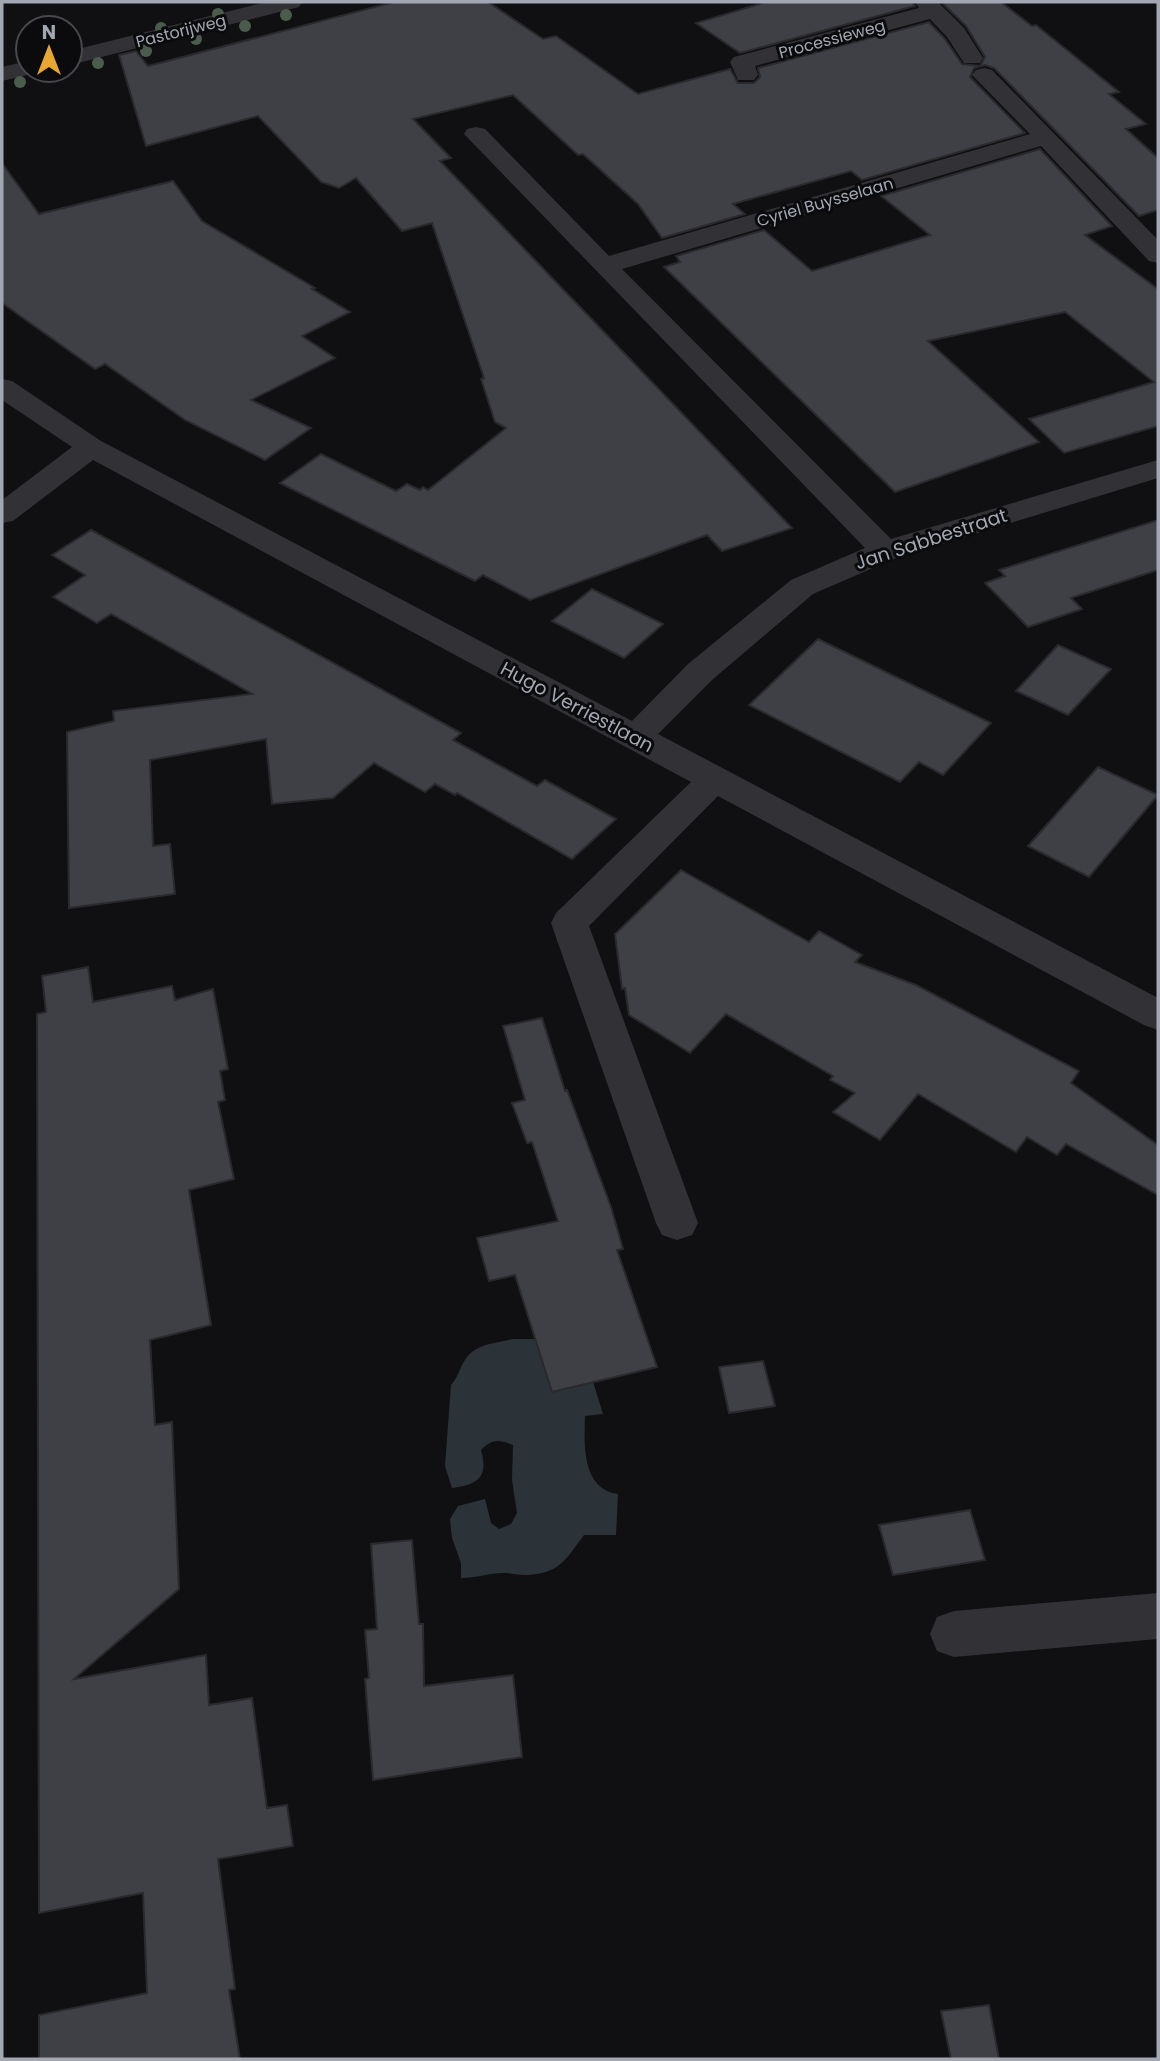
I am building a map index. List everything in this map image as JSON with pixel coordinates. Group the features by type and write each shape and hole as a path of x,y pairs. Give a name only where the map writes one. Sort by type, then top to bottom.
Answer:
{"street":[{"name":"Pastorijweg","path":"84,54 291,2"},
{"name":"Processieweg","path":"746,75 743,62 930,7 956,33 978,66 1046,137"},
{"path":"476,134 885,551"},
{"path":"1046,137 1158,255"},
{"name":"Cyriel Buysselaan","path":"604,266 1046,137"},
{"name":"Hugo Verriestlaan","path":"2,387 91,447 1158,1016"},
{"path":"2,514 91,447"},
{"name":"Jan Sabbestraat","path":"635,738 700,672 802,587 885,551 1158,469"},
{"path":"677,1223 569,923 714,780"},
{"path":"954,1634 1158,1616"}],"shaded area":[{"path":"513,1339 536,1339 593,1382 603,1414 585,1416 586,1453 591,1475 598,1484 618,1494 616,1535 584,1535 560,1564 546,1572 525,1575 498,1573 461,1578 461,1563 452,1538 450,1519 458,1506 485,1499 491,1523 499,1529 511,1524 517,1513 512,1480 513,1445 508,1443 495,1441 485,1446 481,1450 483,1467 479,1478 468,1485 452,1488 445,1466 451,1385 465,1360 474,1351 486,1345"}],"building":[{"path":"394,2 488,2 543,39 556,36 638,94 730,69 738,83 754,83 760,77 758,68 929,22 962,64 980,66 985,57 966,26 941,2 1001,2 1032,26 1036,25 1119,92 1109,94 1146,124 1126,129 1158,158 1158,210 1139,216 994,68 985,65 974,68 970,77 1025,133 862,180 851,171 733,204 745,214 662,238 638,204 583,154 578,155 513,95 413,119 451,158 440,161 792,528 722,551 707,535 530,600 483,575 475,581 280,483 321,454 396,491 407,484 420,490 423,487 428,490 506,428 495,422 481,379 484,378 432,223 402,231 356,178 339,188 321,182 258,116 146,146 119,55 136,51 148,66"},
{"path":"766,2 912,2 915,6 740,53 696,23"},
{"path":"1040,149 1112,226 1085,235 1158,289 1158,426 1064,453 1029,419 1154,382 1065,312 928,341 1039,442 895,492 664,267 680,262 676,256 764,230 812,271 930,235 881,196"},
{"path":"2,163 39,214 173,181 202,221 315,288 312,289 350,312 302,336 335,358 251,400 311,428 265,460 185,420 105,364 95,369 2,303"},
{"path":"1158,520 1158,570 1071,598 1082,609 1028,627 985,583 1005,576 999,570"},
{"path":"91,530 461,733 453,740 537,786 545,780 616,819 572,859 457,793 455,795 435,784 425,792 374,763 333,798 272,804 266,739 150,760 153,846 170,844 175,894 69,908 67,732 114,721 113,711 252,694 111,614 97,623 53,597 85,575 52,555"},
{"path":"592,589 663,624 624,658 552,621"},
{"path":"818,639 991,723 943,775 919,762 900,782 749,705"},
{"path":"1058,645 1111,669 1068,715 1016,691"},
{"path":"1098,767 1158,795 1089,877 1028,846"},
{"path":"681,870 809,942 819,931 862,955 855,962 916,985 1079,1071 1071,1083 1158,1145 1158,1195 1066,1144 1057,1155 1027,1137 1016,1152 918,1094 880,1140 833,1112 855,1093 830,1080 833,1076 726,1014 690,1053 629,1015 625,988 622,989 615,934"},
{"path":"88,967 93,1002 172,986 175,1000 213,989 228,1069 220,1071 225,1100 218,1102 234,1179 189,1190 211,1325 150,1340 155,1425 172,1422 179,1589 74,1679 206,1655 209,1705 252,1698 267,1808 287,1805 293,1846 218,1859 235,1989 229,1990 240,2059 39,2059 39,2015 147,1993 143,1893 39,1913 37,1014 46,1012 42,976"},
{"path":"542,1018 565,1091 567,1090 611,1207 623,1249 617,1250 657,1367 552,1392 515,1275 489,1281 477,1238 558,1221 532,1142 527,1143 512,1103 525,1100 503,1026"},
{"path":"763,1361 775,1406 729,1413 719,1367"},
{"path":"970,1510 985,1560 893,1575 879,1525"},
{"path":"412,1540 419,1624 423,1624 424,1686 513,1675 522,1757 373,1780 365,1679 369,1678 365,1630 377,1629 371,1544"},
{"path":"989,2005 999,2059 951,2059 941,2011"}]}
